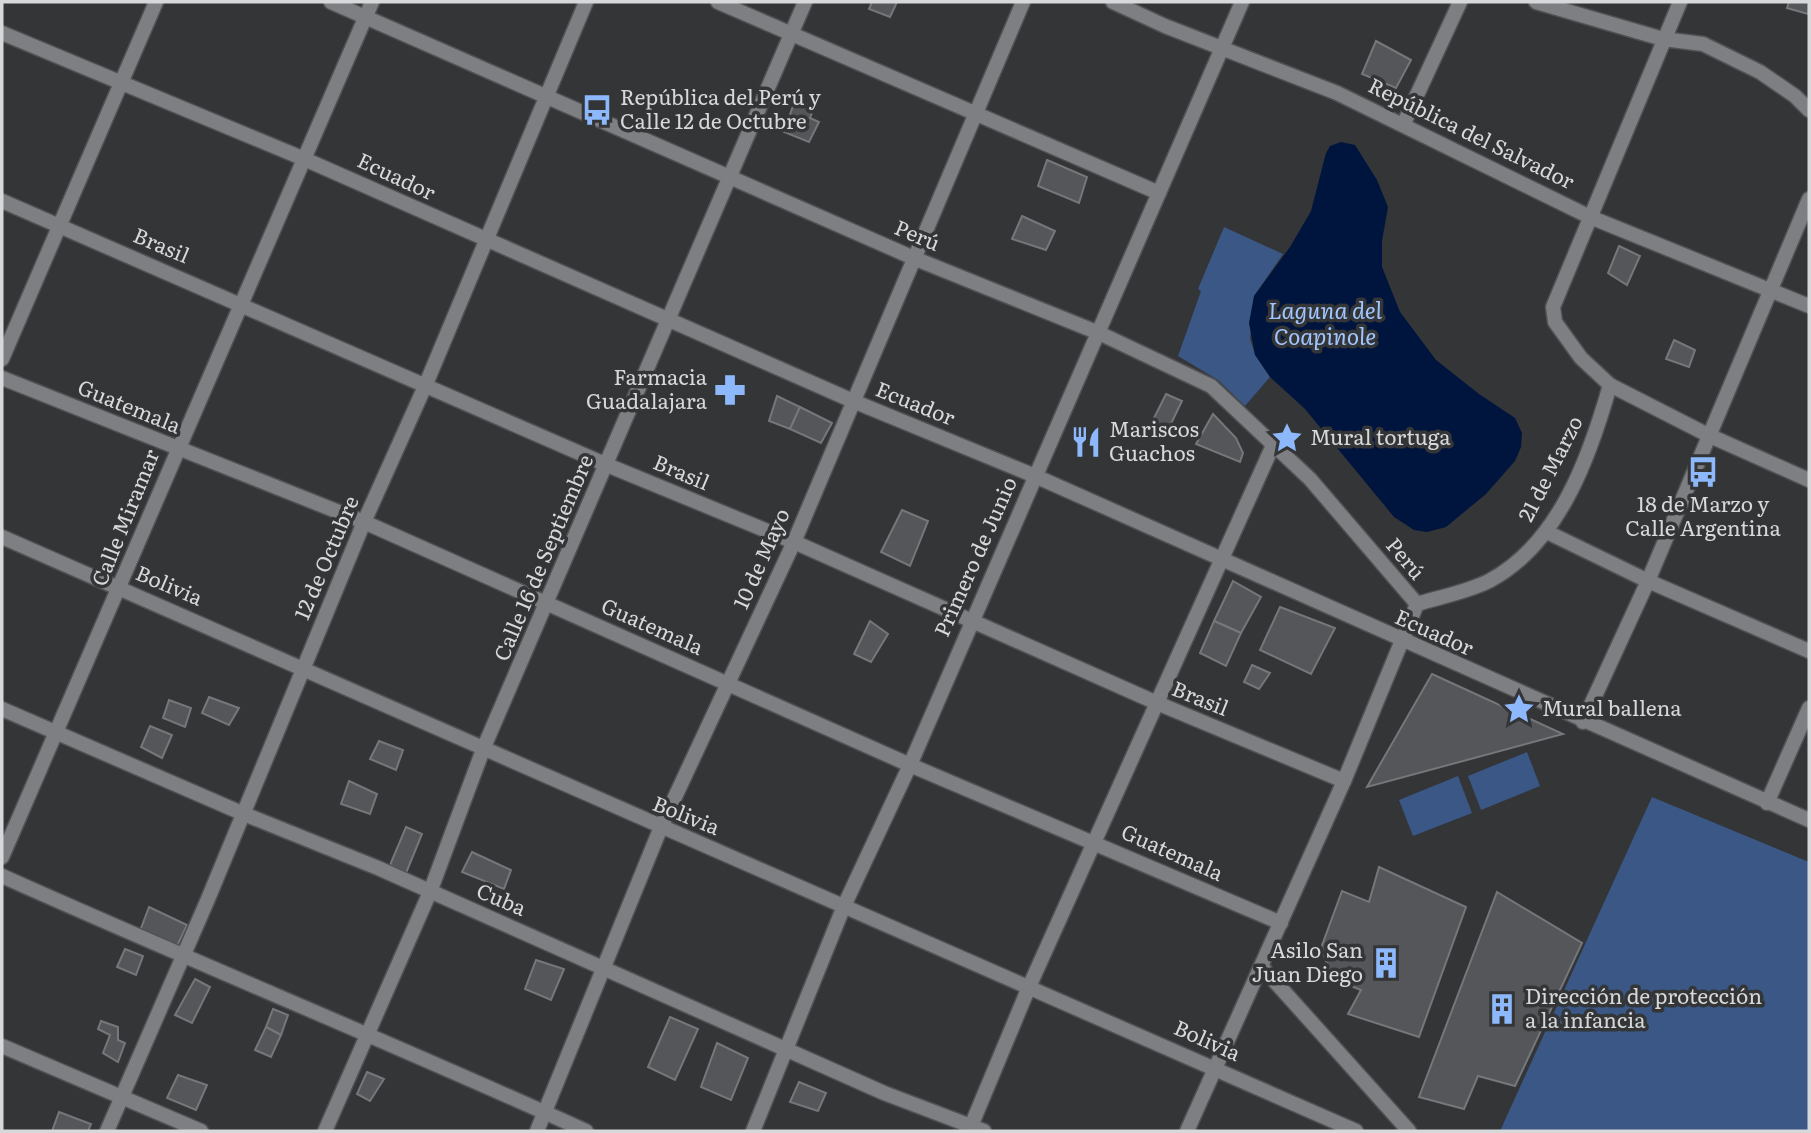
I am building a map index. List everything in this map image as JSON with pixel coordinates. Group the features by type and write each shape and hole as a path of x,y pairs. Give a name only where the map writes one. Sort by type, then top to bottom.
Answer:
{"street":[{"path":"2,359 156,2"},
{"name":"Perú","path":"331,2 916,259 1099,333 1210,386 1310,479 1417,604"},
{"name":"Calle Miramar","path":"2,857 54,733 120,588 302,158 372,2"},
{"name":"12 de Octubre","path":"107,1131 183,958 364,522 426,384 586,2"},
{"path":"718,2 1159,193"},
{"name":"Calle 16 de Septiembre","path":"325,1131 430,892 484,747 805,2"},
{"name":"10 de Mayo","path":"537,1131 661,827 794,542 1023,2"},
{"name":"República del Salvador","path":"1113,2 1337,93 1404,123 1591,217 1809,306"},
{"name":"Primero de Junio","path":"753,1131 844,905 910,765 1242,2"},
{"path":"1404,123 1460,2"},
{"path":"1536,2 1663,39 1703,44 1748,66 1796,96 1809,110"},
{"path":"1680,2 1553,307 1555,323 1581,358 1610,385 1708,435 1809,480"},
{"name":"Ecuador","path":"2,33 302,158 853,401 1035,476 1402,642 1809,820"},
{"path":"1584,722 1648,581 1809,199"},
{"name":"Brasil","path":"2,201 607,465 794,542 1157,703 1344,781"},
{"name":"Guatemala","path":"2,378 364,522 910,765 1281,923"},
{"name":"21 de Marzo","path":"1417,604 1488,582 1515,563 1547,531 1594,439 1610,385"},
{"path":"974,1129 1029,987 1219,560 1274,443"},
{"path":"1547,531 1648,581 1809,652"},
{"name":"Bolivia","path":"2,537 304,667 661,827 1215,1067 1356,1131"},
{"path":"1187,1131 1344,781 1417,604"},
{"path":"1767,803 1809,708"},
{"name":"Cuba","path":"2,709 604,967 884,1093 974,1129"},
{"path":"2,876 183,958 368,1033 586,1131"},
{"path":"1262,967 1404,1129"},
{"path":"2,1046 201,1131"}],"shaded area":[{"path":"1224,227 1283,254 1254,296 1250,339 1255,354 1270,377 1245,406 1218,380 1178,356 1201,291 1198,289"},
{"path":"1527,752 1540,786 1481,810 1468,776"},
{"path":"1458,776 1472,813 1413,836 1399,800"},
{"path":"1652,797 1809,862 1809,1131 1500,1131"}],"water":[{"name":"Laguna del Coapinole","path":"1341,142 1355,145 1377,180 1388,207 1382,241 1382,267 1400,312 1436,360 1515,418 1522,433 1521,447 1515,461 1486,494 1446,527 1427,532 1414,530 1394,517 1305,409 1270,377 1255,355 1249,323 1254,296 1290,247 1311,211 1326,153 1330,146"}],"building":[{"path":"872,2 897,2 890,17 869,9"},
{"path":"1789,2 1809,2 1808,14 1787,8"},
{"path":"1376,41 1411,60 1396,88 1362,74"},
{"path":"795,100 814,107 810,118 819,122 809,142 784,132"},
{"path":"1047,160 1087,177 1079,203 1038,186"},
{"path":"1022,216 1055,231 1046,250 1012,239"},
{"path":"1619,246 1640,256 1627,285 1608,273"},
{"path":"1674,340 1695,350 1689,367 1666,359"},
{"path":"1166,394 1182,401 1168,430 1152,422"},
{"path":"777,396 800,407 790,429 769,421"},
{"path":"800,407 832,423 821,443 790,429"},
{"path":"1213,414 1236,438 1243,453 1240,462 1196,444"},
{"path":"902,510 928,521 910,566 881,552"},
{"path":"1233,581 1261,597 1241,633 1214,621"},
{"path":"1280,607 1335,628 1311,674 1260,650"},
{"path":"870,621 888,634 871,662 854,654"},
{"path":"1214,621 1241,633 1226,666 1200,653"},
{"path":"1252,665 1270,673 1259,689 1244,682"},
{"path":"1432,674 1563,734 1367,787"},
{"path":"209,697 239,708 229,725 202,713"},
{"path":"169,700 191,708 185,727 163,718"},
{"path":"150,726 172,735 162,758 141,747"},
{"path":"379,741 403,750 396,770 370,759"},
{"path":"349,781 377,794 370,814 341,804"},
{"path":"406,827 422,834 406,873 390,865"},
{"path":"472,852 511,870 504,889 462,872"},
{"name":"Asilo San Juan Diego","path":"1379,867 1466,907 1419,1037 1348,1014 1361,990 1333,979 1321,948 1342,891 1369,902"},
{"name":"Dirección de protección a la infancia","path":"1497,892 1582,943 1515,1086 1478,1076 1464,1109 1419,1097"},
{"path":"149,907 187,925 176,948 140,931"},
{"path":"125,949 143,956 136,975 117,967"},
{"path":"536,960 564,969 551,1000 525,989"},
{"path":"195,979 210,987 192,1023 175,1015"},
{"path":"273,1009 288,1015 281,1035 266,1027"},
{"path":"670,1017 698,1029 675,1080 648,1067"},
{"path":"101,1021 118,1027 118,1040 125,1043 118,1062 103,1053 110,1035 98,1029"},
{"path":"266,1027 281,1035 271,1057 255,1050"},
{"path":"717,1043 748,1058 731,1100 701,1087"},
{"path":"367,1072 384,1079 370,1101 357,1094"},
{"path":"178,1075 207,1085 196,1110 167,1098"},
{"path":"799,1082 826,1093 818,1111 790,1102"},
{"path":"59,1112 91,1124 88,1131 52,1131"}],"place":[{"name":"República del Perú y Calle 12 de Octubre","path":"597,110"},
{"name":"Farmacia Guadalajara","path":"730,390"},
{"name":"Mural tortuga","path":"1287,438"},
{"name":"Mariscos Guachos","path":"1086,442"},
{"name":"18 de Marzo y Calle Argentina","path":"1703,472"},
{"name":"Mural ballena","path":"1519,709"},
{"name":"Asilo San Juan Diego","path":"1386,963"},
{"name":"Dirección de protección a la infancia","path":"1502,1009"}]}
